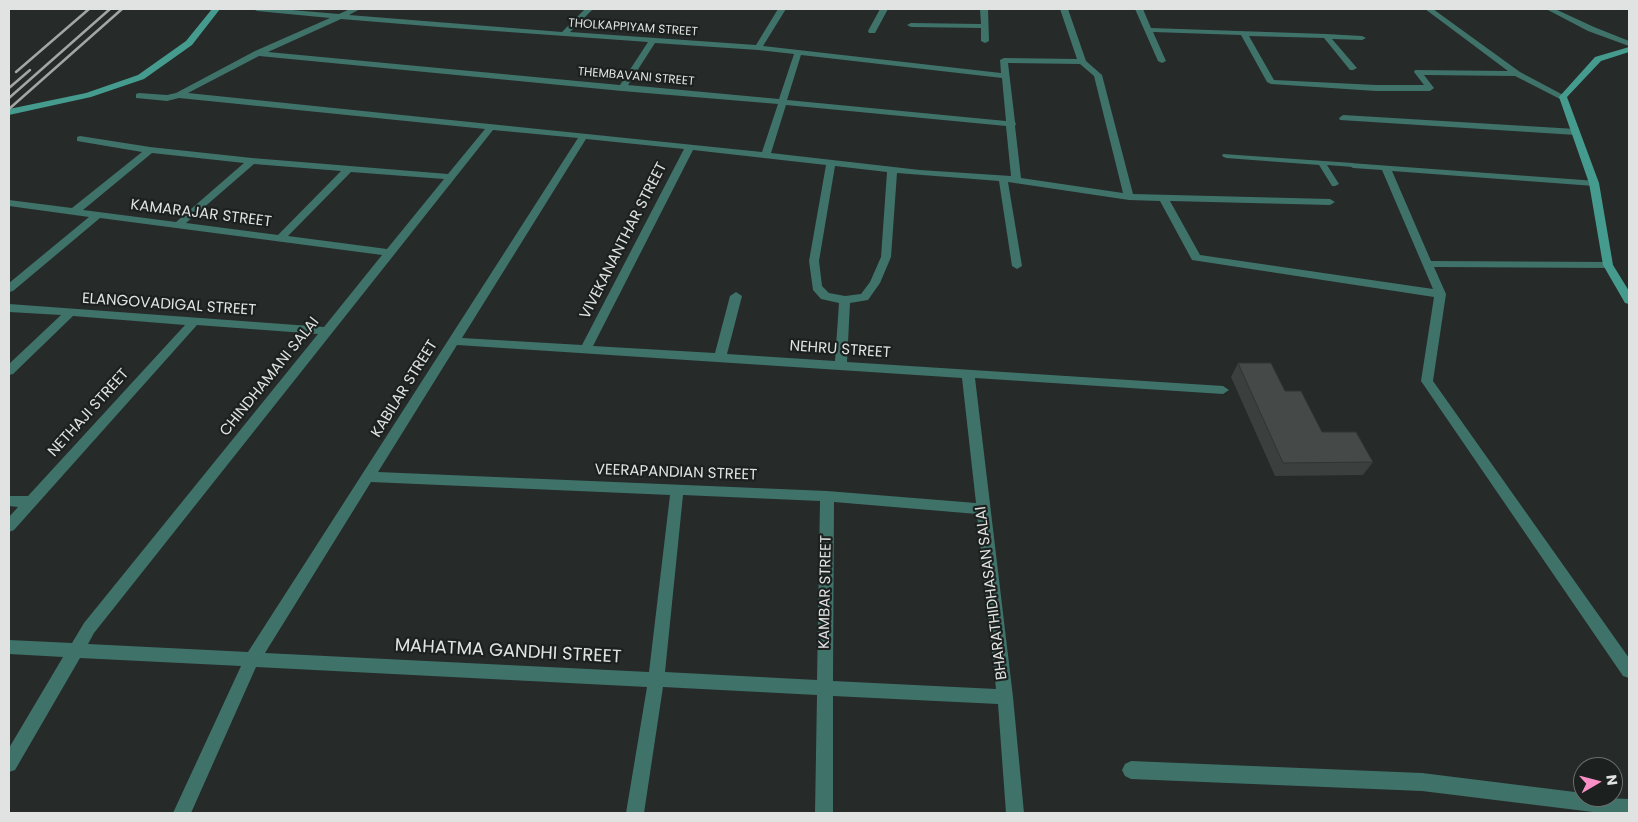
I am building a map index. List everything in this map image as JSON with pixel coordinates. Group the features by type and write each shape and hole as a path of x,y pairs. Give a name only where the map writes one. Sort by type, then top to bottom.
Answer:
{"street":[{"path":"9,112 88,96 141,77 189,43 216,9"},
{"name":"THOLKAPPIYAM STREET","path":"257,9 339,17 758,48 1007,76"},
{"path":"313,14 323,9"},
{"path":"139,96 167,98 179,95 258,53 356,9"},
{"path":"564,34 589,9"},
{"path":"758,48 782,9"},
{"path":"872,31 884,9"},
{"path":"984,9 985,41"},
{"path":"1064,9 1082,62 1098,75 1129,198"},
{"path":"1139,9 1162,61"},
{"path":"1429,9 1517,74 1563,97 1594,183 1608,265 1629,300"},
{"path":"1550,9 1591,29 1629,44"},
{"path":"910,25 984,26"},
{"path":"1148,30 1362,38"},
{"path":"1244,34 1270,82 1376,88 1430,88 1418,72 1517,74"},
{"path":"1326,36 1353,68"},
{"path":"622,88 653,40"},
{"path":"1563,97 1598,58 1629,49"},
{"name":"THEMBAVANI STREET","path":"258,53 1012,124"},
{"path":"766,155 798,53"},
{"path":"1016,180 1012,124 1004,60 1082,62"},
{"path":"179,95 345,114 690,147 892,170 1003,178 1129,198 1330,202"},
{"path":"1343,118 1576,132"},
{"name":"CHINDHAMANI SALAI","path":"9,764 89,628 492,127"},
{"name":"KABILAR STREET","path":"182,813 252,659 584,136"},
{"path":"80,140 252,161 451,177"},
{"name":"VIVEKANANTHAR STREET","path":"585,350 690,147"},
{"path":"74,212 150,150"},
{"path":"177,226 252,161"},
{"path":"831,163 814,261 817,287 825,296 845,300 864,297 875,283 886,257 892,170"},
{"path":"1353,165 1594,183"},
{"path":"1386,168 1440,294 1427,381 1629,671"},
{"path":"280,239 348,169"},
{"path":"1003,178 1017,266"},
{"path":"1164,199 1196,258 1440,294"},
{"name":"KAMARAJAR STREET","path":"9,203 96,216 390,253"},
{"path":"9,288 96,216"},
{"path":"1428,264 1608,265"},
{"path":"720,358 736,296"},
{"path":"841,366 845,300"},
{"name":"ELANGOVADIGAL STREET","path":"9,308 327,332"},
{"path":"9,371 70,313"},
{"name":"NETHAJI STREET","path":"9,526 194,322"},
{"name":"NEHRU STREET","path":"454,341 1223,390"},
{"name":"BHARATHIDHASAN SALAI","path":"968,374 1015,813"},
{"name":"VEERAPANDIAN STREET","path":"368,477 827,496 982,509"},
{"path":"635,813 656,680 676,489"},
{"name":"KAMBAR STREET","path":"824,813 827,496"},
{"path":"9,501 30,502"},
{"name":"MAHATMA GANDHI STREET","path":"9,647 1004,697"},
{"path":"1131,770 1422,782 1629,808"}],"lane":[{"path":"1226,156 1353,165"},
{"path":"1322,164 1335,184"}],"building":[{"path":"1238,363 1271,363 1285,391 1301,391 1322,432 1356,432 1373,462 1283,463"}],"railway":[{"path":"16,72 89,9"},
{"path":"9,98 110,9"},
{"path":"9,109 122,9"},
{"path":"9,88 30,70"}]}
